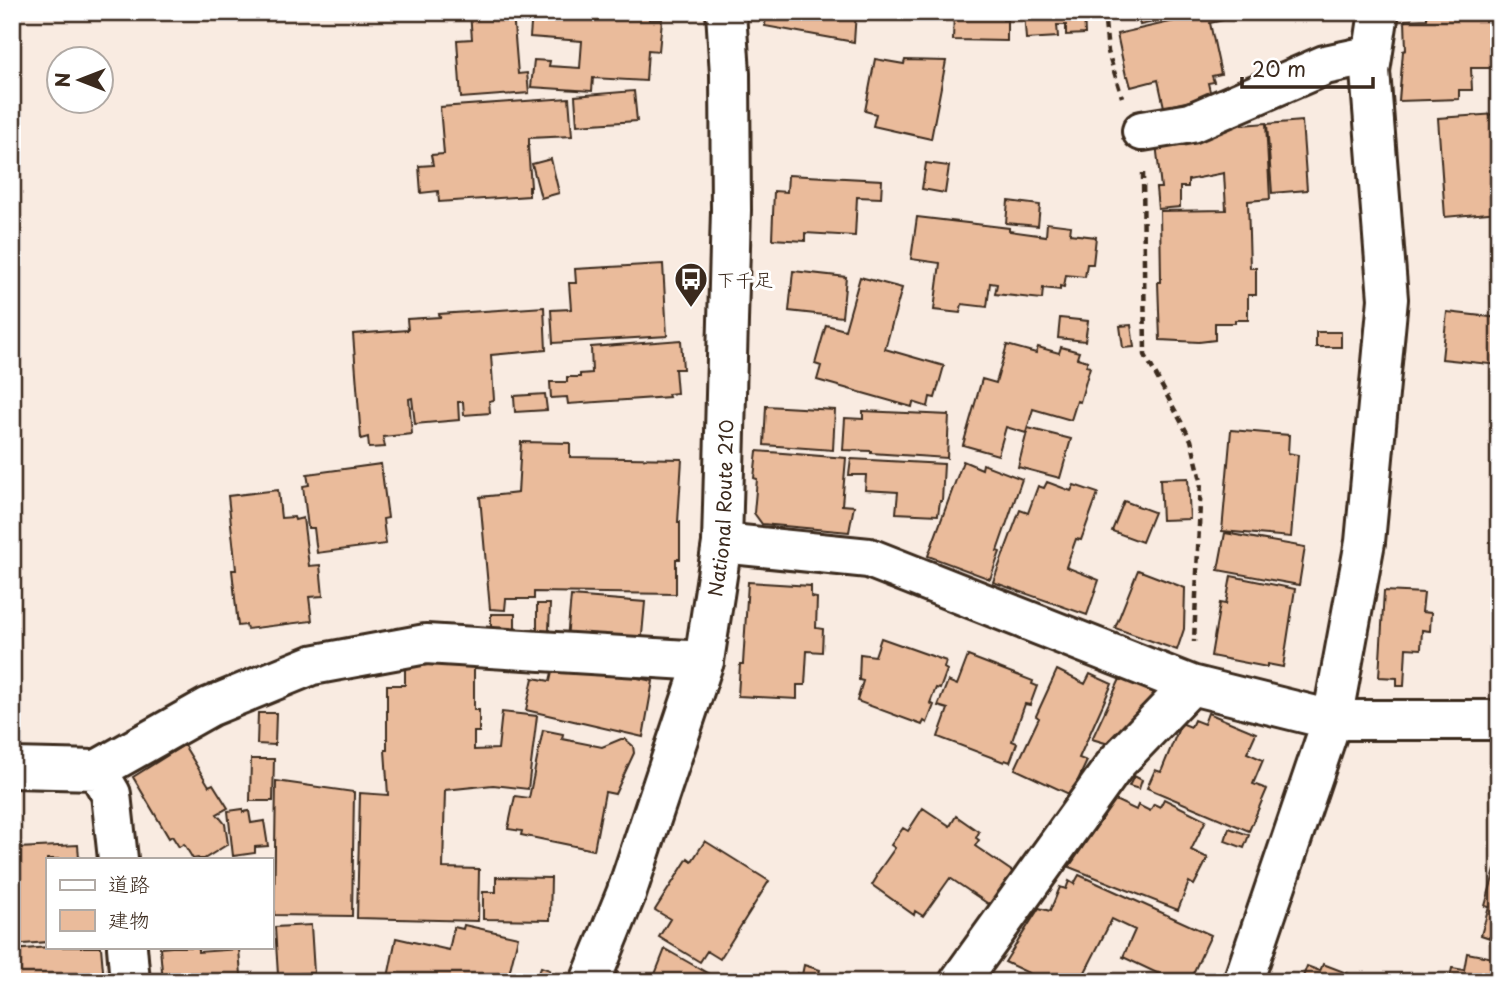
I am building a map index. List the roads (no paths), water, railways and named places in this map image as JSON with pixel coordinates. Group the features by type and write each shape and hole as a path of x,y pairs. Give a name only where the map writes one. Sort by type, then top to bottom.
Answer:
{"main road":[{"name":"National Route 210","path":"590,982 626,894 704,661 722,544 731,210 730,74 726,12"},
{"path":"1243,982 1332,720 1365,542 1388,299 1370,71 1379,12"},
{"path":"1142,131 1191,123 1325,65 1373,55"},
{"path":"722,544 869,558 1191,685 1332,720 1499,720"},
{"path":"12,768 97,770 208,707 312,665 426,644 704,661"},
{"path":"959,982 1118,762 1191,685"},
{"path":"97,770 111,794 118,858"},
{"path":"127,948 130,982"}],"place":[{"name":"下千足","path":"691,309"}]}
